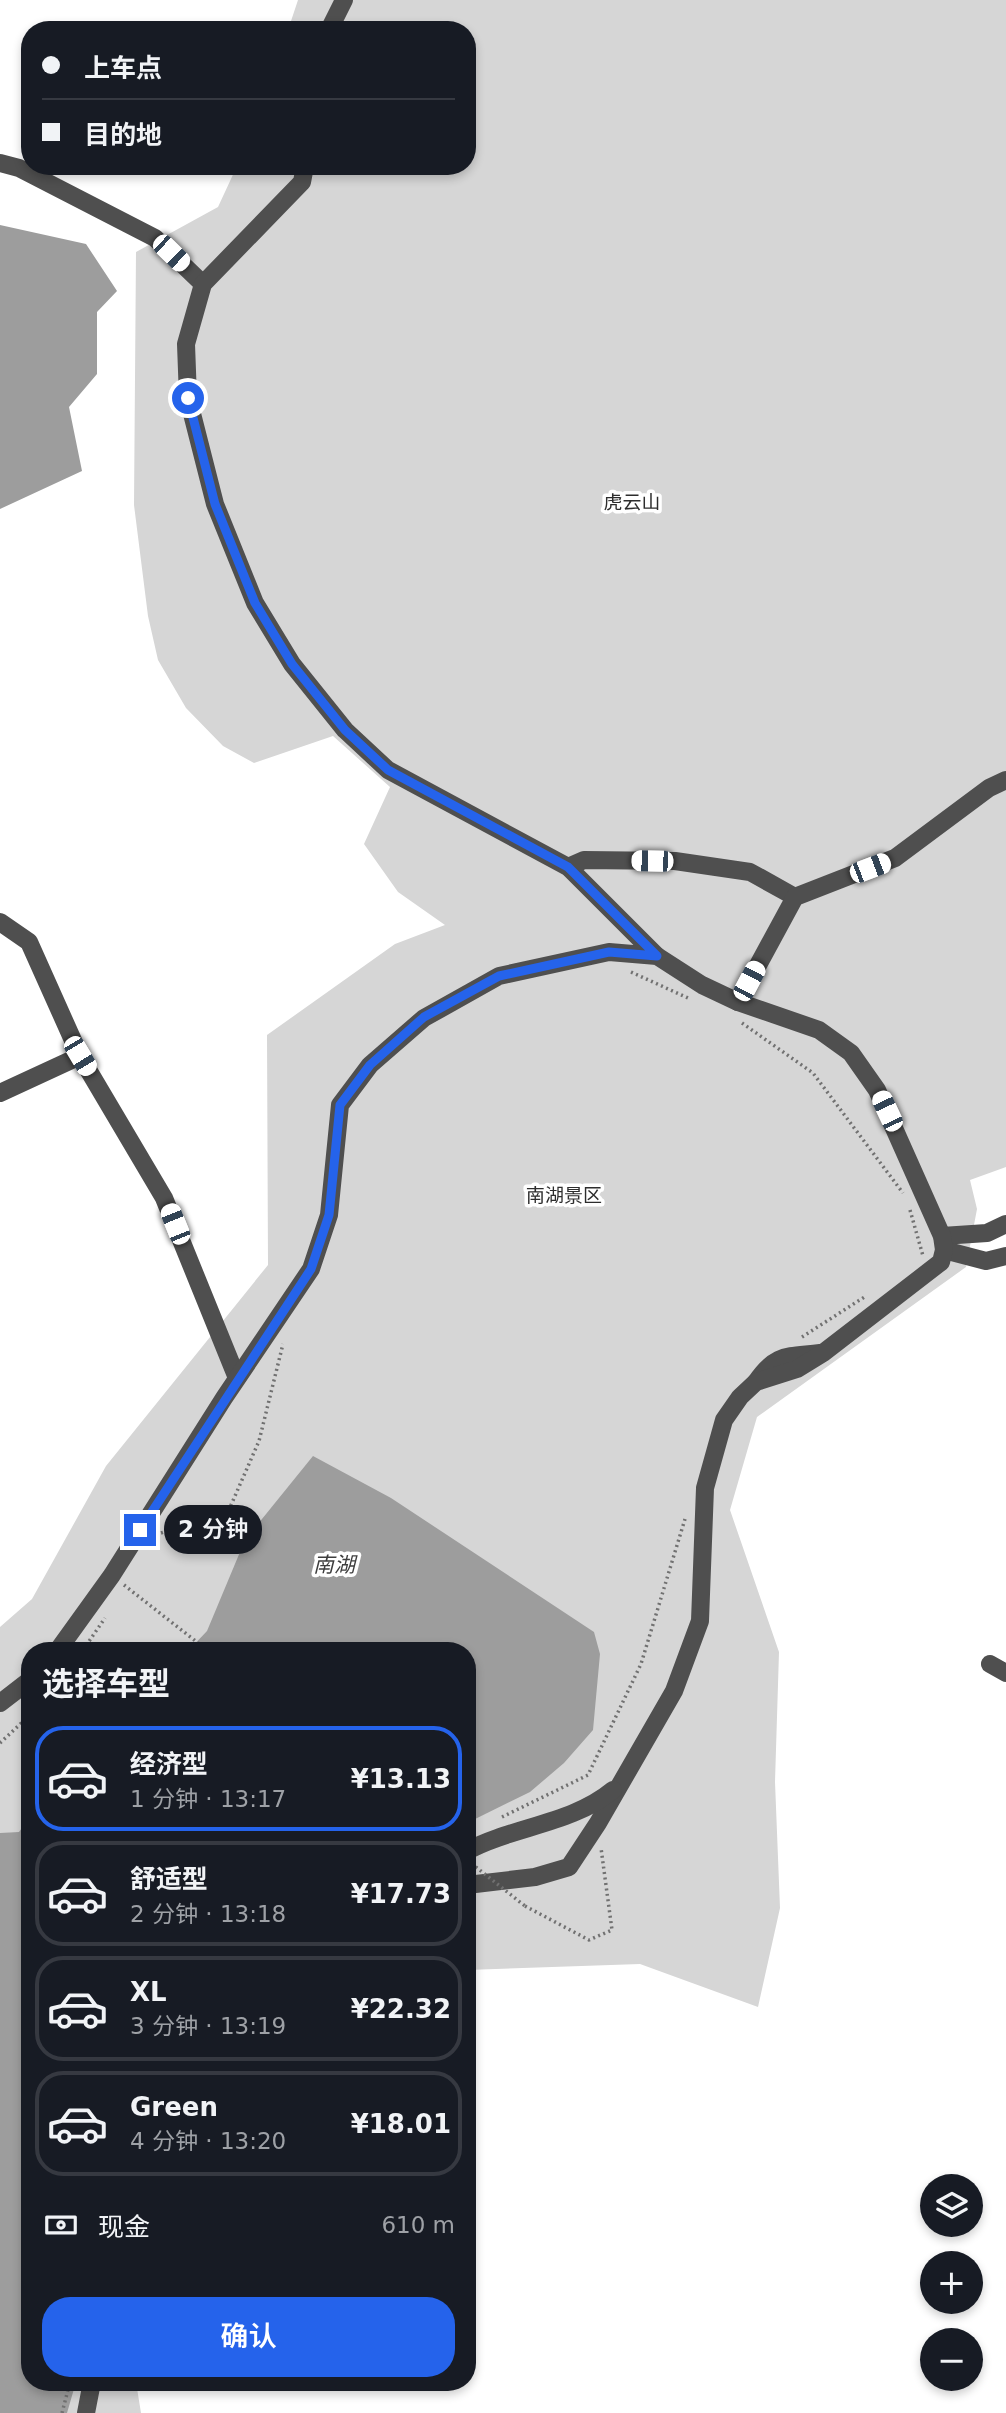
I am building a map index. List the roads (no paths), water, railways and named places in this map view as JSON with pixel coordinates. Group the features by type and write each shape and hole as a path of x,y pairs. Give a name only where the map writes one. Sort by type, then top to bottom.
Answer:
{"street":[{"path":"333,21 344,0"},
{"path":"0,163 21,169"},
{"path":"33,175 155,238 203,284"},
{"path":"303,175 302,182 203,284 186,344 188,398 215,504 255,603 292,664 345,730 388,770 568,867 657,956 735,1009 820,1030 850,1053 877,1090 943,1243 941,1262 931,1272 823,1353 797,1370 756,1382 740,1397 724,1420 705,1488 699,1621 674,1691 598,1823 569,1867 535,1877 476,1884"},
{"path":"735,1009 795,897 895,858 989,788 1006,780"},
{"path":"568,867 583,860 675,861 750,872 795,897"},
{"path":"0,922 29,942 80,1056 164,1198 237,1378"},
{"path":"65,1642 119,1580 237,1378 311,1269 329,1215 340,1105 370,1065 424,1017 499,976 609,952 657,956"},
{"path":"0,1093 80,1056"},
{"path":"943,1243 987,1233 1006,1224"},
{"path":"943,1243 986,1261 1006,1256"},
{"path":"0,1703 21,1687"},
{"path":"476,1848 593,1804 621,1783"},
{"path":"86,2413 90,2391"}],"water":[{"path":"0,225 86,244 117,291 97,312 97,374 69,407 82,471 0,509"},
{"name":"南湖","path":"313,1456 391,1498 594,1632 600,1654 593,1730 564,1763 530,1792 476,1819 476,1642 197,1642 207,1631 245,1540"},
{"path":"21,1829 21,2391 73,2391 67,2413 0,2413 0,1833 19,1832"}],"park label":[{"name":"虎云山","path":"632,502"},
{"name":"南湖景区","path":"564,1195"}]}
